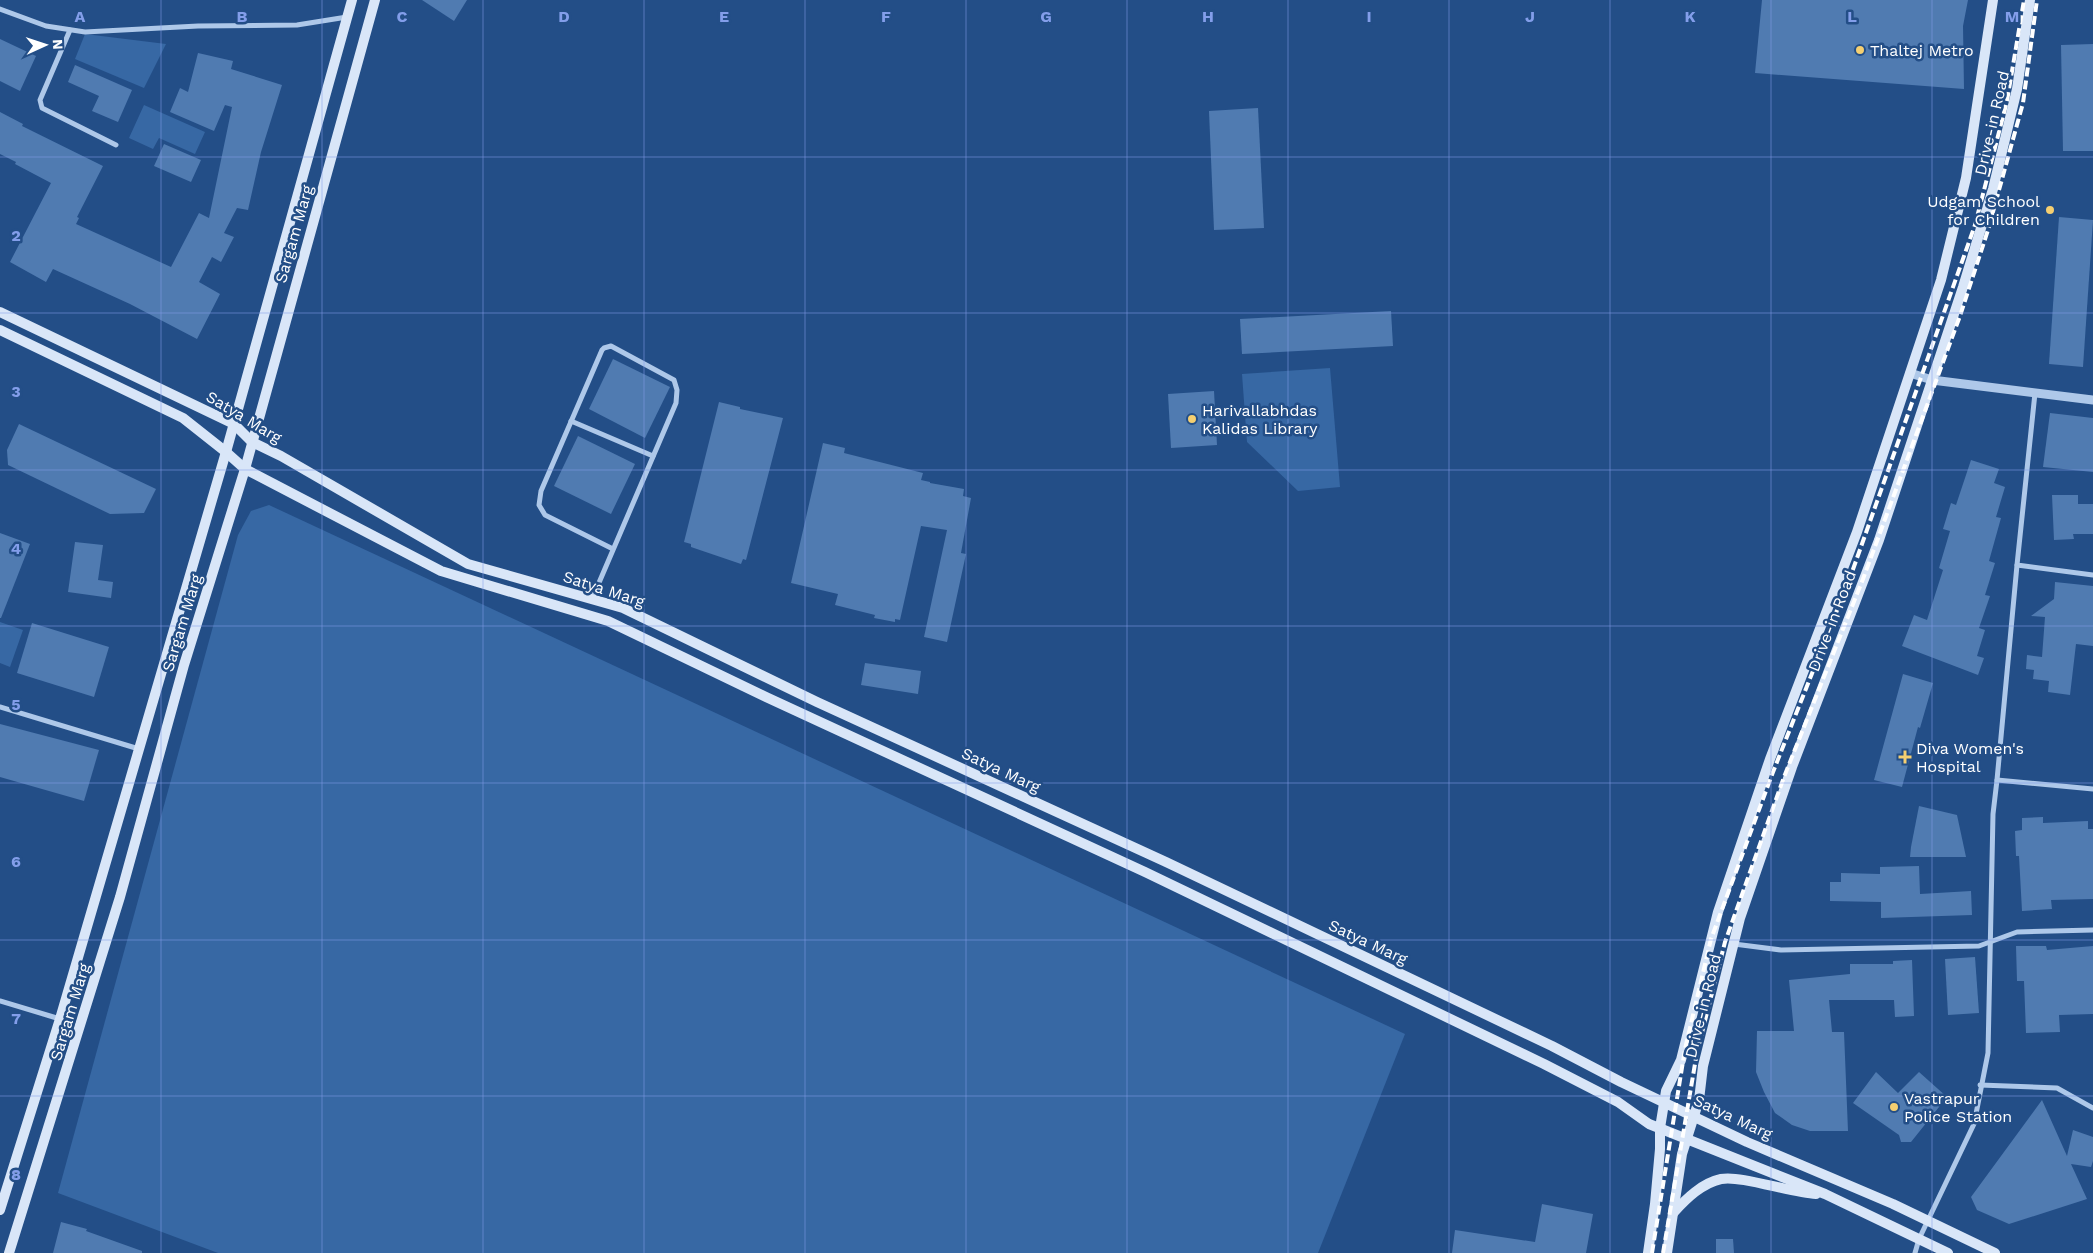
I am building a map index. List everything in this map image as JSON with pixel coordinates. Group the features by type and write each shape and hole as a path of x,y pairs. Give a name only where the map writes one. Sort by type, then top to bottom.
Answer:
{"main road":[{"name":"Sargam Marg","path":"0,1210 60,1019 226,452 352,0"},
{"name":"Sargam Marg","path":"11,1253 107,943 184,665 252,442 376,0"},
{"name":"Drive-in Road","path":"1648,1253 1658,1176 1660,1128 1666,1091 1681,1060 1718,912 1770,759 1856,532 1941,280 1966,178 1994,0"},
{"name":"Drive-in Road","path":"1667,1253 1686,1139 1699,1100 1703,1066 1740,918 1792,767 1879,540 1963,287 1993,189 2018,89 2030,0"},
{"name":"Satya Marg","path":"0,312 234,424 252,442 281,456 468,564 623,608 817,702 1193,875 1543,1041 1621,1082 1747,1142 1928,1221 1994,1253"},
{"name":"Satya Marg","path":"0,330 183,418 244,469 441,571 608,621 1261,927 1544,1064 1618,1102 1648,1124 1825,1194 1948,1253"},
{"path":"716,673 725,657"},
{"path":"1673,1213 1686,1199 1722,1179 1739,1180 1804,1193 1825,1194"}],"street":[{"path":"0,9 46,26 85,32 198,26 297,25 347,17"},
{"path":"70,30 40,100 42,108 116,145"},
{"path":"592,599 676,403 677,390 674,380 610,346 602,350 541,491 539,505 545,515 613,549"},
{"path":"1910,373 1932,380 2093,400"},
{"path":"1915,1253 1919,1239 1974,1124 1980,1085 1988,1053 1993,814 2035,393"},
{"path":"571,421 653,456"},
{"path":"2017,565 2093,575"},
{"path":"0,707 139,748"},
{"path":"1996,780 2093,789"},
{"path":"1734,944 1781,950 1979,946 2018,932 2093,930"},
{"path":"0,1001 60,1019"},
{"path":"1980,1085 2058,1088 2093,1108"}],"shaded area":[{"path":"85,34 166,44 144,88 75,59"},
{"path":"144,105 205,132 195,154 159,138 153,149 129,138"},
{"path":"1330,368 1340,487 1298,491 1247,442 1242,374"},
{"path":"269,505 1405,1034 1318,1253 218,1253 58,1193 238,535 251,511"},
{"path":"0,622 23,630 10,667 0,663"}],"building":[{"path":"422,0 467,0 454,21"},
{"name":"Thaltej Metro","path":"1762,0 1968,0 1963,26 1964,89 1755,73"},
{"path":"0,39 36,56 20,91 0,81"},
{"path":"2093,44 2093,151 2063,151 2061,45"},
{"path":"198,53 233,61 231,69 282,85 261,152 248,210 237,208 224,233 234,237 221,262 212,257 199,282 220,294 197,339 130,304 53,269 46,282 10,262 51,183 0,154 0,112 23,124 22,126 103,166 77,217 79,218 76,224 171,267 199,213 209,218 232,107 225,105 214,131 170,112 180,88 188,92"},
{"path":"75,65 132,90 118,122 92,111 99,96 68,82"},
{"path":"1258,108 1264,228 1214,230 1209,111"},
{"path":"164,144 201,160 191,182 154,166"},
{"path":"2059,217 2093,220 2083,367 2049,364"},
{"path":"1391,311 1393,346 1242,354 1240,319"},
{"path":"613,359 670,387 645,438 589,409"},
{"name":"Harivallabhdas Kalidas Library","path":"1214,391 1217,445 1171,448 1168,394"},
{"path":"719,402 740,407 740,409 783,418 746,560 743,559 741,564 691,547 691,544 684,542"},
{"path":"2050,413 2093,418 2093,472 2043,467"},
{"path":"19,424 156,489 144,513 110,514 8,465 7,450"},
{"path":"578,436 635,464 611,514 554,486"},
{"path":"823,443 845,448 844,453 923,473 921,480 964,489 963,496 971,498 961,553 966,554 947,642 924,637 947,530 921,526 900,620 895,619 895,622 874,618 875,615 835,605 838,594 791,583"},
{"path":"1971,460 1999,469 1994,483 2005,487 1996,517 2001,518 1989,561 1995,563 1985,595 1990,596 1979,628 1985,630 1977,656 1984,658 1978,675 1902,646 1914,615 1927,620 1943,570 1939,568 1950,531 1943,529 1951,503 1956,505"},
{"path":"2052,495 2078,495 2078,504 2093,504 2093,534 2073,534 2074,539 2054,540"},
{"path":"0,533 30,544 1,618 0,618"},
{"path":"75,542 103,545 98,580 113,582 111,598 68,592"},
{"path":"2055,582 2093,586 2093,646 2076,644 2070,695 2048,692 2049,681 2033,679 2034,670 2026,669 2027,655 2042,657 2045,617 2031,616 2054,599"},
{"path":"32,623 109,647 94,697 17,673"},
{"path":"865,663 921,671 918,694 861,685"},
{"path":"1903,674 1933,683 1920,728 1918,727 1902,787 1874,780"},
{"path":"0,724 99,750 84,801 0,777"},
{"path":"1919,806 1957,815 1966,857 1910,857"},
{"path":"2043,817 2043,823 2088,821 2088,829 2093,829 2093,899 2051,900 2052,909 2022,911 2019,856 2016,856 2015,831 2022,830 2022,818"},
{"path":"1919,866 1920,894 1971,891 1972,915 1881,918 1881,902 1830,901 1830,882 1841,882 1841,873 1880,874 1880,867"},
{"path":"2016,946 2046,946 2047,950 2093,946 2093,1014 2059,1015 2060,1032 2026,1033 2024,981 2017,981"},
{"path":"1975,957 1979,1013 1948,1015 1945,959"},
{"path":"1912,960 1914,1016 1895,1017 1894,1000 1829,1000 1832,1032 1844,1032 1848,1131 1810,1131 1792,1125 1775,1113 1756,1072 1757,1031 1794,1031 1789,980 1850,974 1850,964 1893,964 1893,961"},
{"name":"Vastrapur Police Station","path":"1876,1072 1898,1093 1919,1072 1947,1097 1911,1142 1901,1142 1899,1135 1853,1103"},
{"path":"2042,1100 2067,1156 2073,1130 2093,1137 2093,1161 2091,1167 2071,1164 2087,1199 2009,1224 1977,1210 1971,1197"},
{"path":"1542,1204 1593,1214 1586,1253 1452,1253 1455,1230 1535,1242"},
{"path":"61,1222 87,1229 86,1231 142,1251 142,1253 53,1253"},
{"path":"1716,1239 1733,1239 1734,1253 1716,1253"}],"railway":[{"path":"1652,1253 1685,1049 1711,939 1773,772 1851,575 1975,225 2007,101 2024,0"},
{"path":"1663,1253 1697,1052 1725,942 1784,777 1863,579 1960,316 1988,230 2023,103 2037,0"}],"place":[{"name":"Thaltej Metro","path":"1860,50"},
{"name":"Udgam School for Children","path":"2050,210"},
{"name":"Harivallabhdas Kalidas Library","path":"1192,419"},
{"name":"Diva Women's Hospital","path":"1905,757"},
{"name":"Vastrapur Police Station","path":"1894,1107"}]}
